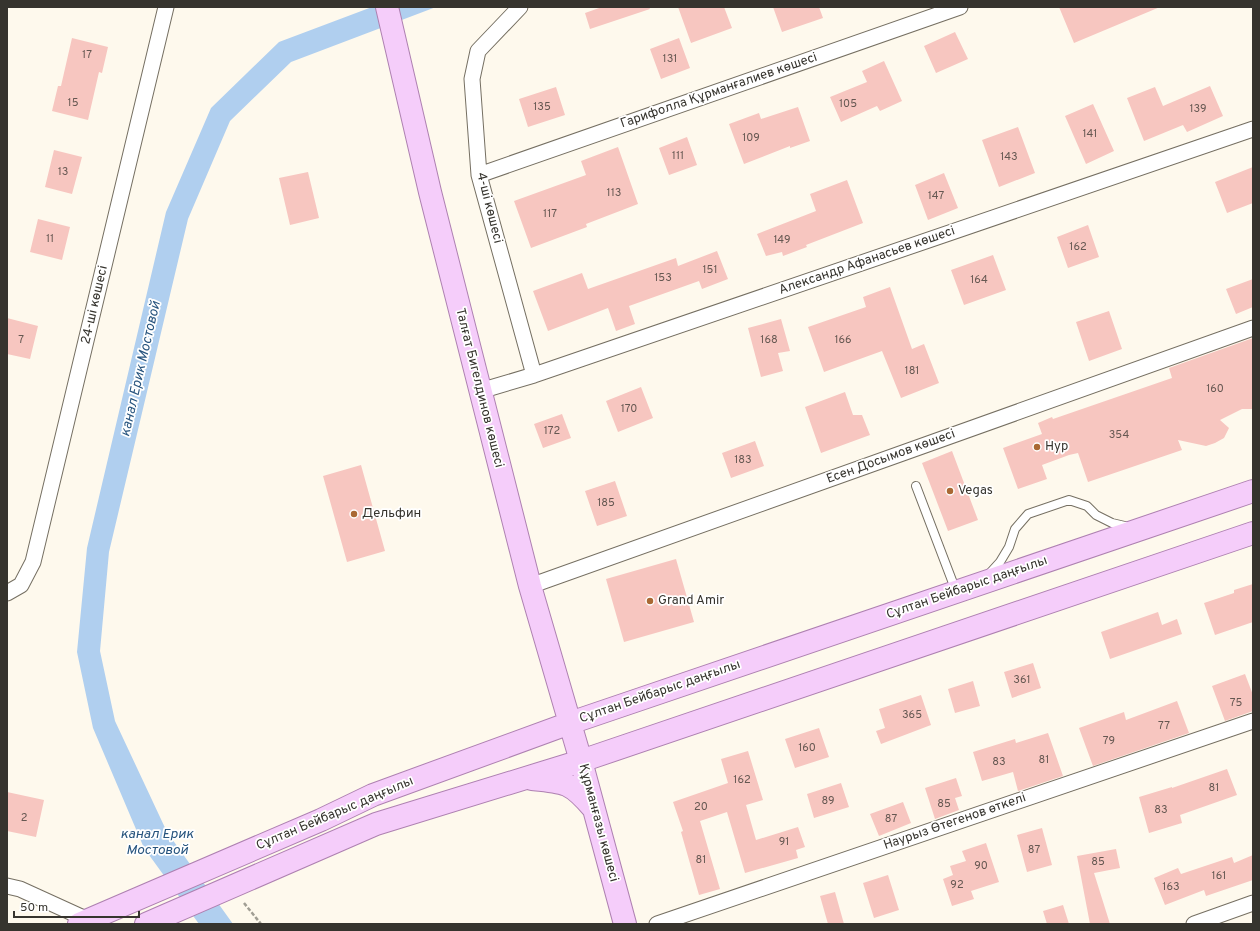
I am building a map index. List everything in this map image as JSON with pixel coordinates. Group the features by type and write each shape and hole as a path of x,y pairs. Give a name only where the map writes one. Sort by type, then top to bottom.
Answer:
{"main road":[{"name":"Талғат Бигелдинов көшесі","path":"386,7 430,192 530,586 570,723"},
{"name":"Сұлтан Бейбарыс даңғылы","path":"84,922 314,823 373,795 570,723 1253,491"},
{"name":"Сұлтан Бейбарыс даңғылы","path":"146,924 376,824 582,761 1253,533"},
{"path":"557,680 568,696 577,704 603,712"},
{"path":"520,741 539,726 548,716 555,704 557,680"},
{"name":"Құрманғазы көшесі","path":"570,723 582,761 625,924"},
{"path":"594,809 594,790 597,773 606,761 625,746"},
{"path":"524,779 554,781 569,785 582,795 594,809"}],"street":[{"name":"24-ші көшесі","path":"7,593 21,585 33,562 166,7"},
{"name":"4-ші көшесі","path":"520,7 478,51 472,79 479,175 534,375"},
{"name":"Гарифолла Құрманғалиев көшесі","path":"479,175 960,7"},
{"name":"Александр Афанасьев көшесі","path":"480,391 534,375 1253,129"},
{"name":"Есен Досымов көшесі","path":"530,586 1253,328"},
{"name":"Наурыз Өтегенов өткелі","path":"657,924 1253,721"},
{"path":"7,886 20,889 84,922"},
{"path":"1194,924 1253,903"}],"lane":[{"path":"916,486 956,592"},
{"path":"979,584 1000,562 1009,546 1015,528 1028,514 1069,500 1087,506 1096,515 1112,523 1140,530"}],"path":[{"path":"232,886 261,924"}],"water":[{"name":"канал Ерик Мостовой","path":"372,7 436,7 291,62 230,121 188,219 109,552 100,651 115,721 167,832 233,924 199,924 144,848 93,728 77,652 87,548 166,212 211,108 279,42"}],"building":[{"path":"602,7 649,7 650,9 590,29 585,13"},
{"path":"678,7 724,7 732,28 691,43"},
{"path":"773,7 819,7 823,18 782,32"},
{"path":"1059,7 1160,7 1074,43"},
{"path":"955,32 968,59 936,73 924,46"},
{"path":"72,38 108,47 102,73 99,72 88,120 52,111 58,86 61,86"},
{"path":"679,38 690,68 661,79 650,49"},
{"path":"884,61 902,101 880,111 877,106 841,122 830,97 867,82 862,71"},
{"path":"1210,86 1223,116 1187,132 1183,125 1144,141 1127,98 1155,87 1163,106"},
{"path":"556,87 565,115 528,127 519,99"},
{"path":"1093,104 1114,151 1086,164 1065,116"},
{"path":"798,107 810,141 790,148 790,146 744,164 729,124 759,113 761,119"},
{"path":"1018,127 1035,173 999,187 982,140"},
{"path":"687,137 697,165 669,175 659,148"},
{"path":"618,147 638,204 586,224 587,227 531,248 514,201 586,175 581,161"},
{"path":"54,150 82,157 72,194 45,187"},
{"path":"1253,167 1253,203 1227,213 1215,182"},
{"path":"308,172 319,218 290,225 279,178"},
{"path":"944,173 958,208 928,220 915,185"},
{"path":"847,180 863,223 806,245 807,247 783,256 782,252 766,256 757,234 816,211 810,194"},
{"path":"38,219 70,227 62,260 30,252"},
{"path":"1088,225 1099,257 1068,268 1057,237"},
{"path":"717,251 728,279 702,289 699,281 629,306 635,324 616,331 608,308 548,331 533,291 582,273 588,289 676,258 678,266"},
{"path":"993,255 1006,290 964,305 951,270"},
{"path":"1253,279 1253,307 1236,314 1226,289"},
{"path":"890,287 912,349 924,344 939,383 901,398 882,351 824,372 808,327 866,307 863,297"},
{"path":"1109,311 1122,349 1089,361 1076,322"},
{"path":"7,318 38,326 30,359 7,354"},
{"path":"781,319 790,351 778,353 783,371 761,377 748,328"},
{"path":"1253,338 1253,409 1242,409 1220,420 1229,428 1224,438 1206,446 1178,440 1182,450 1088,482 1078,453 1069,455 1042,465 1047,479 1018,489 1003,448 1042,434 1038,423 1052,417 1053,419 1172,378 1169,368"},
{"path":"641,387 653,418 618,432 606,401"},
{"path":"845,392 853,415 862,415 870,435 821,453 805,407"},
{"path":"562,414 571,438 543,448 534,424"},
{"path":"755,441 764,466 731,478 722,453"},
{"name":"Vegas","path":"952,451 978,520 948,531 922,463"},
{"name":"Дельфин","path":"361,465 385,551 347,562 323,476"},
{"path":"615,481 627,516 597,526 585,491"},
{"name":"Grand Amir","path":"676,559 694,622 624,642 606,579"},
{"path":"1253,584 1253,622 1215,635 1204,603 1234,593 1234,590"},
{"path":"1158,612 1162,625 1177,619 1182,634 1110,659 1101,632"},
{"path":"1033,663 1041,688 1012,698 1004,672"},
{"path":"1245,674 1253,695 1253,711 1225,721 1212,686"},
{"path":"973,681 980,706 955,713 948,689"},
{"path":"921,695 931,725 881,744 876,731 885,728 879,709"},
{"path":"1177,701 1189,733 1093,766 1079,728 1124,712 1126,720"},
{"path":"819,728 829,757 795,768 785,739"},
{"path":"1048,733 1063,776 1018,791 1013,772 982,781 973,752 1015,739 1016,743"},
{"path":"748,751 763,800 746,805 756,840 798,827 805,847 796,850 798,858 745,873 727,812 700,821 720,889 699,895 681,832 683,831 673,802 728,783 721,759"},
{"path":"1227,769 1237,795 1180,815 1182,823 1149,833 1139,797 1172,788"},
{"path":"956,778 962,796 955,798 959,810 935,819 925,788"},
{"path":"841,783 849,807 814,818 807,794"},
{"path":"7,792 44,800 36,837 7,831"},
{"path":"903,802 911,823 879,836 870,814"},
{"path":"1042,828 1052,865 1027,872 1017,835"},
{"path":"986,843 999,882 971,891 974,899 952,906 943,879 953,875 950,866 966,861 962,851"},
{"path":"1116,849 1120,868 1094,873 1110,924 1090,924 1077,856"},
{"path":"1253,855 1253,880 1206,896 1204,890 1165,905 1154,878 1178,868 1181,874 1232,857 1234,863"},
{"path":"888,875 899,910 874,918 863,883"},
{"path":"835,892 844,924 828,924 820,896"},
{"path":"1063,905 1069,924 1047,924 1043,911"}],"place":[{"name":"Нур","path":"1037,447"},
{"name":"Vegas","path":"950,491"},
{"name":"Дельфин","path":"354,514"},
{"name":"Grand Amir","path":"650,601"}]}
